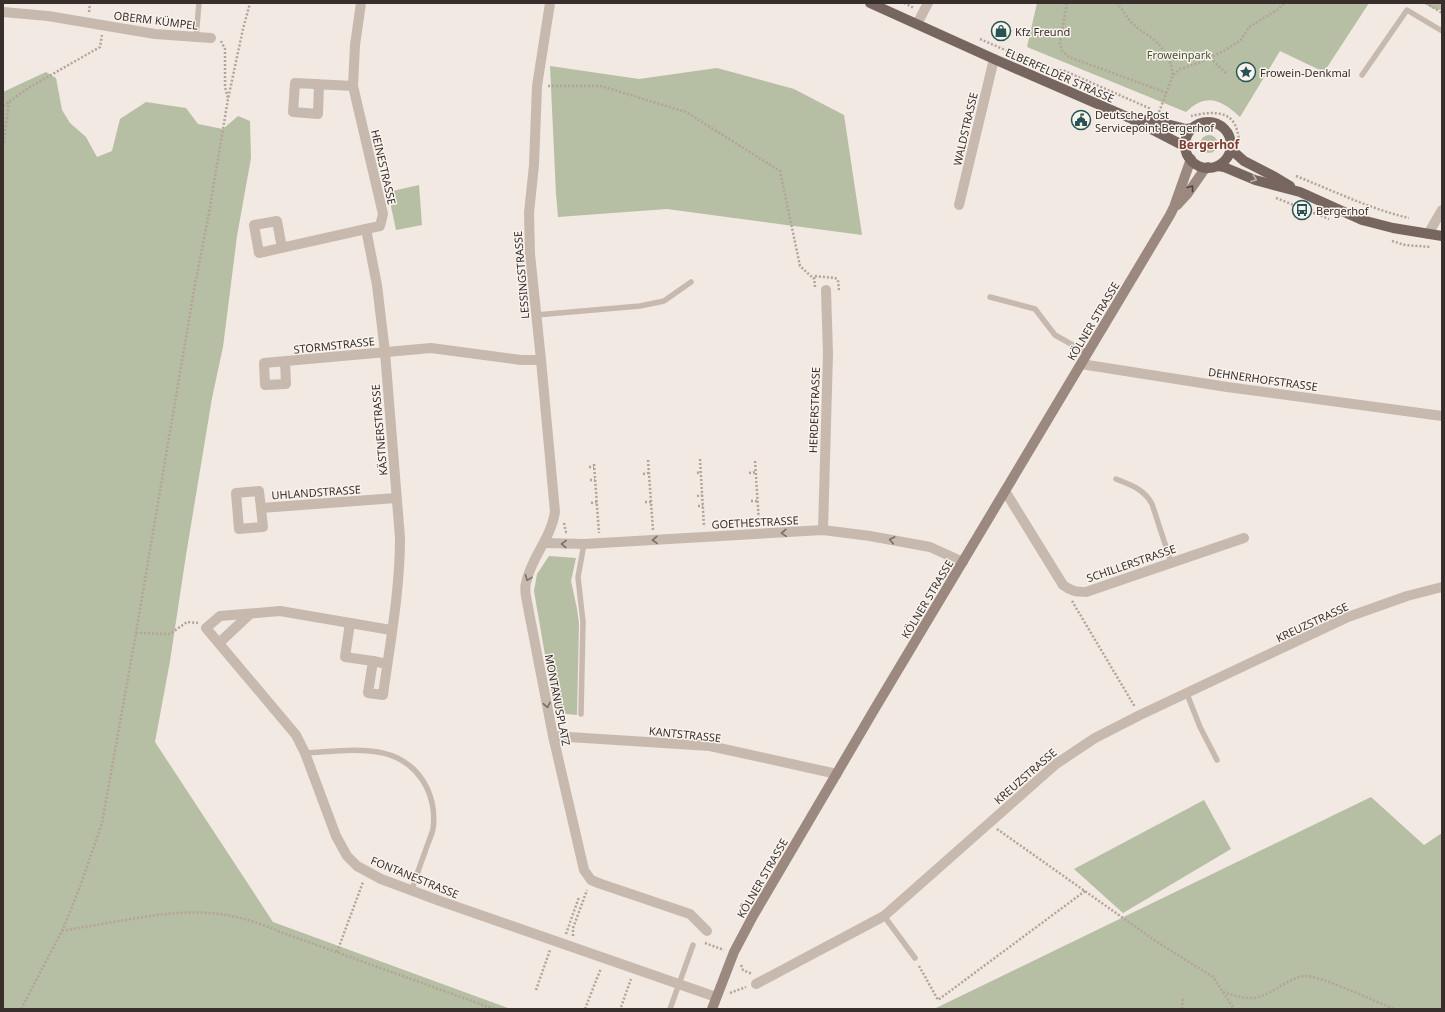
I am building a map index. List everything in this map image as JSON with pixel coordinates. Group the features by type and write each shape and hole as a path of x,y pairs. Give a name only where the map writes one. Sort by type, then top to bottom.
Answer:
{"main road":[{"name":"ELBERFELDER STRASSE","path":"870,3 1132,119 1186,147"},
{"name":"ELBERFELDER STRASSE","path":"1132,119 1159,122 1186,129 1193,128"},
{"path":"1236,145 1225,130 1215,123 1204,123 1193,128 1187,137 1186,147 1191,159 1199,165 1224,167 1255,180 1300,192"},
{"path":"1213,167 1227,158 1236,145"},
{"path":"1236,145 1234,153 1244,161 1300,192 1362,220 1393,228 1442,236"},
{"name":"KÖLNER STRASSE","path":"712,1009 734,952 753,916 1174,208 1191,159"},
{"name":"KÖLNER STRASSE","path":"1174,208 1188,193 1204,170 1213,167"}],"street":[{"name":"HEINESTRASSE","path":"282,248 380,226 383,214 353,86 355,45 361,3"},
{"name":"LESSINGSTRASSE","path":"544,543 553,521 554,502 530,254 529,213 534,165 537,86 550,3"},
{"path":"917,24 928,3"},
{"name":"OBERM KÜMPEL","path":"3,12 48,16 155,34 211,38"},
{"name":"WALDSTRASSE","path":"959,205 994,59"},
{"path":"320,84 353,86"},
{"path":"1428,234 1442,210"},
{"name":"KÄSTNERSTRASSE","path":"366,229 377,285 385,352 400,538 400,566 382,695 368,693 373,662"},
{"name":"HERDERSTRASSE","path":"823,530 828,354 826,290"},
{"name":"STORMSTRASSE","path":"285,362 432,348 521,360 541,360"},
{"name":"DEHNERHOFSTRASSE","path":"1081,364 1227,387 1442,416"},
{"path":"1005,491 1063,585"},
{"name":"UHLANDSTRASSE","path":"261,508 396,498"},
{"name":"GOETHESTRASSE","path":"544,543 584,544 600,539 759,529 823,530 870,536 930,547 963,562"},
{"name":"SCHILLERSTRASSE","path":"1063,585 1076,592 1086,592 1244,538"},
{"name":"MONTANUSPLATZ","path":"544,543 535,558 525,585 527,602 552,736 582,864 591,880"},
{"name":"KREUZSTRASSE","path":"756,984 884,916 1056,764 1138,711 1187,694 1348,617 1407,596 1442,587"},
{"path":"206,628 220,616 280,611 391,630"},
{"path":"219,643 250,614"},
{"path":"350,623 345,657 387,664"},
{"name":"FONTANESTRASSE","path":"206,628 296,735 305,753 336,836 351,861 367,872 381,879 716,998"},
{"name":"KANTSTRASSE","path":"552,736 710,746 837,774"},
{"path":"591,880 690,914 707,930"}],"lane":[{"path":"196,37 199,3"},
{"path":"1362,76 1407,10 1442,31"},
{"path":"536,315 640,306 658,303 664,301 692,282"},
{"path":"990,297 1035,309 1055,334 1087,353"},
{"path":"1116,479 1135,487 1148,497 1152,504 1171,562"},
{"path":"581,714 583,622 578,577 584,544"},
{"path":"1187,694 1200,727 1216,760"},
{"path":"305,753 352,750 382,752 406,762 419,774 430,794 434,820 412,890"},
{"path":"884,916 914,958"},
{"path":"670,1009 693,945"}],"path":[{"path":"89,10 90,3"},
{"path":"21,1009 62,931 80,887 102,823 228,99 242,30 250,3"},
{"path":"904,3 923,13"},
{"path":"1067,3 1060,43 1062,51 1069,57 1167,93"},
{"path":"1116,3 1121,7 1130,21 1137,28 1152,38 1164,50 1171,64 1173,75 1167,93 1158,112 1164,114"},
{"path":"1173,75 1180,69 1210,58 1242,40 1249,27 1277,10 1285,3"},
{"path":"1426,3 1442,14"},
{"path":"3,106 30,87 100,47 103,25"},
{"path":"974,36 1025,59"},
{"path":"211,38 219,40 223,43 225,49 225,87 228,99"},
{"path":"1210,58 1227,74"},
{"path":"1038,65 1065,71 1152,109"},
{"path":"537,86 601,86 686,112 780,171 800,266 826,290"},
{"path":"3,147 9,102"},
{"path":"1187,117 1208,113 1228,117 1234,122 1236,145"},
{"path":"1291,174 1390,214 1414,219"},
{"path":"1275,198 1334,220"},
{"path":"1390,240 1404,245 1434,247"},
{"path":"814,279 814,276 835,278 838,280 839,284 838,295"},
{"path":"814,279 816,294"},
{"path":"700,459 704,533"},
{"path":"648,460 654,536"},
{"path":"755,461 759,529"},
{"path":"589,467 594,465 600,539"},
{"path":"697,473 701,472"},
{"path":"749,473 756,472"},
{"path":"644,474 649,473"},
{"path":"590,480 596,480"},
{"path":"697,496 702,495"},
{"path":"751,501 757,501"},
{"path":"591,503 597,502"},
{"path":"645,502 651,502"},
{"path":"698,506 703,506"},
{"path":"564,520 566,532 572,533"},
{"path":"759,529 766,524"},
{"path":"697,528 704,533"},
{"path":"646,532 654,536"},
{"path":"593,534 600,539"},
{"path":"1063,585 1138,711"},
{"path":"136,633 170,634 181,625 190,621 206,628"},
{"path":"1130,710 1138,711"},
{"path":"989,824 1157,942 1213,977 1234,1009"},
{"path":"337,952 367,872"},
{"path":"561,943 574,933 573,928 591,880"},
{"path":"914,958 938,1000 1085,891"},
{"path":"536,990 561,943 579,897"},
{"path":"62,931 174,912 210,912 234,916 258,922 494,1009"},
{"path":"701,941 724,950 727,944"},
{"path":"585,1009 605,959"},
{"path":"740,962 743,970 752,974 758,971"},
{"path":"620,1007 635,969"},
{"path":"1223,992 1250,998 1264,996 1287,982 1305,976 1343,988 1394,1009"},
{"path":"716,998 756,984"},
{"path":"1182,1009 1183,997"}],"green space":[{"name":"Froweinpark","path":"1037,3 1369,3 1324,72 1280,51 1240,117 1227,106 1207,100 1193,106 1186,112 1027,47"},
{"path":"1423,3 1442,3 1442,10 1434,9"},
{"path":"550,66 639,79 717,68 794,89 844,115 862,235 667,209 558,217"},
{"path":"46,72 56,78 62,110 70,123 86,137 97,157 112,151 120,119 146,102 186,108 198,124 223,129 238,116 250,121 251,158 237,236 223,347 212,398 170,661 155,742 273,922 511,1009 3,1009 3,92"},
{"path":"1205,135 1213,135 1218,140 1216,151 1213,153 1205,153 1200,148 1200,140"},
{"path":"419,185 422,225 396,230 388,192"},
{"path":"549,556 576,558 571,581 579,624 577,715 555,713 534,591 537,574"},
{"path":"1371,797 1424,845 1442,833 1442,1009 934,1009"},
{"path":"1204,800 1231,849 1123,913 1074,869"}],"place":[{"name":"Kfz Freund","path":"1001,31"},
{"name":"Frowein-Denkmal","path":"1246,72"},
{"name":"Deutsche Post Servicepoint Bergerhof","path":"1081,120"},
{"name":"Bergerhof","path":"1302,210"}],"district":[{"name":"Bergerhof","path":"1209,144"}]}
